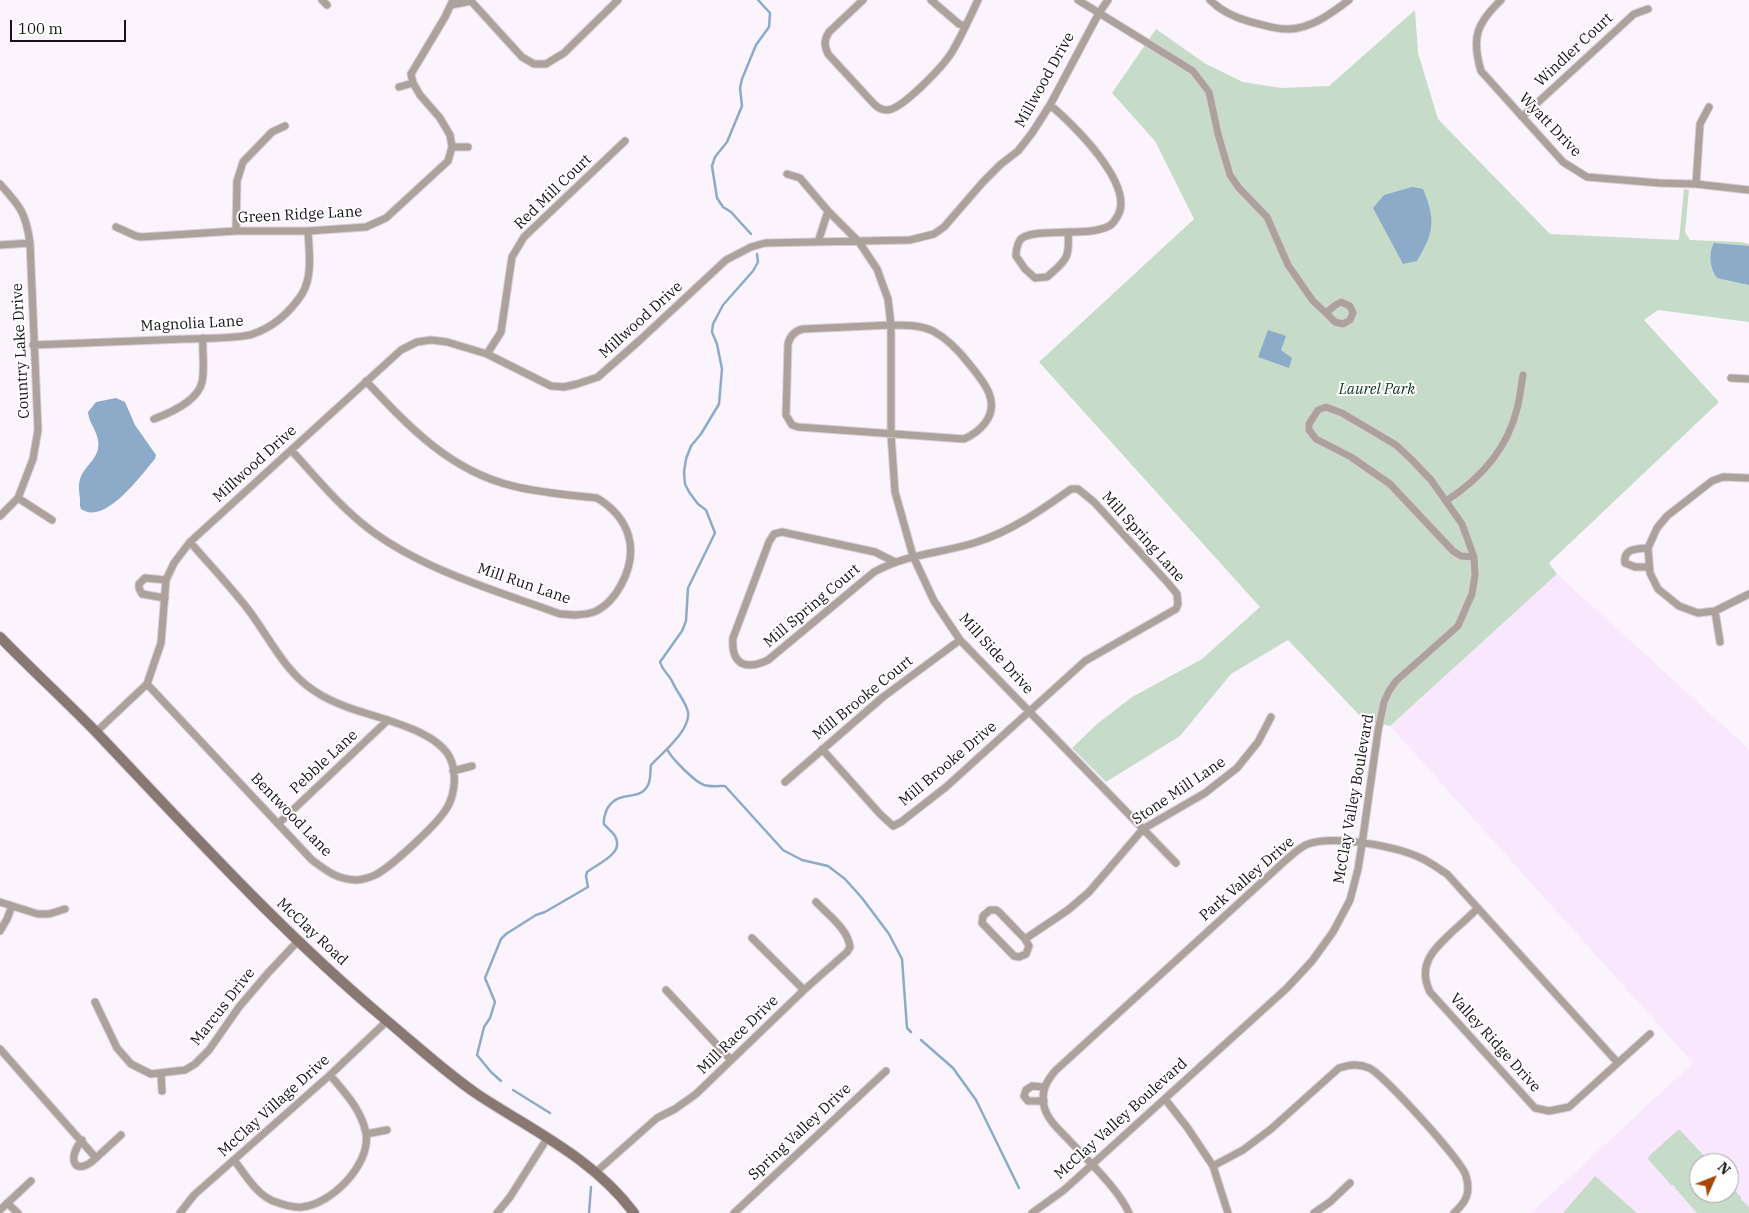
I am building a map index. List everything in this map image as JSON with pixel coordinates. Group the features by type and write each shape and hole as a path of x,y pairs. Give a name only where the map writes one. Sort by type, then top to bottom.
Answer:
{"main road":[{"name":"McClay Road","path":"0,637 96,732 211,854 298,941 387,1021 459,1080 574,1154 617,1192 634,1213"}],"street":[{"path":"468,147 452,147 450,135 440,118 420,95 413,83 411,74 452,2 470,0 522,57 534,64 546,64 564,53 618,0"},
{"path":"931,0 959,24 965,26"},
{"path":"861,1 829,32 825,38 824,46 828,54 879,109 888,110 900,106 938,70 952,52 978,0"},
{"path":"1078,0 1193,70 1206,88 1230,175 1239,188 1266,217 1288,265 1313,301 1326,313"},
{"name":"Millwood Drive","path":"96,732 147,684 162,644 166,580 174,563 190,542 401,350 417,342 431,340 446,342 487,354 551,386 564,387 598,377 726,260 751,247 765,244 910,240 934,234 944,228 983,182 1001,164 1018,151 1032,133 1050,105 1099,13 1108,0"},
{"path":"1210,0 1216,6 1239,18 1270,27 1289,29 1312,24 1332,13 1349,0"},
{"name":"Wyatt Drive","path":"1502,0 1487,14 1476,36 1477,59 1481,71 1563,162 1587,177 1696,184 1749,190"},
{"name":"Windler Court","path":"1522,117 1634,14 1648,9"},
{"path":"399,88 413,83"},
{"path":"1050,105 1068,121 1101,158 1121,200 1120,212 1110,225 1095,230 1031,234 1023,236 1019,241 1016,256 1025,269 1035,278 1047,277 1067,256 1069,247 1068,232"},
{"path":"1696,184 1700,124 1709,107"},
{"path":"236,231 237,181 243,162 272,132 285,126"},
{"name":"Red Mill Court","path":"487,354 501,332 512,257 524,237 626,142"},
{"name":"Green Ridge Lane","path":"116,227 136,236 141,236 236,231 308,231 366,227 386,218 448,161 452,147"},
{"name":"Mill Side Drive","path":"787,174 800,178 828,211 859,242 877,269 888,299 891,325 891,434 895,492 913,556 934,601 960,640 1176,863"},
{"name":"Country Lake Drive","path":"0,184 22,210 27,224 30,243 38,430 32,460 18,498 0,516"},
{"path":"818,242 828,211"},
{"name":"Magnolia Lane","path":"33,344 251,335 272,326 302,294 310,267 308,231"},
{"path":"0,244 30,243"},
{"path":"891,325 912,325 932,331 957,349 984,381 992,401 990,416 980,430 964,439 792,426 786,415 788,344 797,330 891,325"},
{"path":"154,419 175,411 196,393 202,382 203,338"},
{"path":"1446,501 1492,462 1504,443 1517,410 1523,375"},
{"path":"1731,378 1749,380"},
{"name":"Mill Run Lane","path":"291,450 333,497 369,529 403,550 440,569 560,614 578,616 596,611 616,594 630,562 631,546 626,526 618,514 608,505 597,498 512,486 459,464 430,445 397,414 366,380"},
{"path":"1326,407 1342,413 1376,432 1412,460 1431,480 1446,501 1462,524 1474,557 1461,556 1453,551 1390,484 1351,457 1316,439 1310,430 1309,424 1313,416 1318,410 1326,407"},
{"path":"1749,478 1732,477 1712,481 1667,516 1657,528 1648,548 1650,573 1658,589 1674,603 1698,613 1715,611 1749,594"},
{"name":"Mill Spring Lane","path":"913,556 972,544 992,536 1033,515 1071,489 1078,489 1094,502 1177,594 1178,604 1176,609 1085,661 1030,712"},
{"path":"18,498 52,520"},
{"name":"Mill Spring Court","path":"895,562 875,552 782,532 774,534 769,542 732,638 733,652 736,658 740,663 749,666 754,666 768,660 874,572 913,556"},
{"name":"Bentwood Lane","path":"147,684 312,860 333,876 357,880 376,875 419,839 448,808 453,795 454,783 452,760 447,754 433,740 417,732 388,720 346,707 313,690 292,671 248,609 190,542"},
{"path":"1648,548 1630,550 1626,552 1624,557 1625,563 1629,565 1649,567"},
{"name":"McClay Valley Boulevard","path":"1032,1213 1064,1190 1287,988 1312,961 1333,932 1350,900 1358,869 1384,702 1396,681 1458,626 1472,594 1474,557"},
{"path":"165,598 142,594 139,584 145,578 166,580"},
{"path":"1715,611 1720,642"},
{"name":"Mill Brooke Court","path":"785,782 883,697 960,640"},
{"name":"Mill Brooke Drive","path":"822,749 893,826 946,787 1030,712"},
{"name":"Stone Mill Lane","path":"1026,939 1068,910 1089,892 1143,829 1205,793 1238,768 1258,742 1271,717"},
{"name":"Pebble Lane","path":"278,824 388,720"},
{"path":"453,771 472,766"},
{"name":"Park Valley Drive","path":"1044,1101 1028,1101 1024,1096 1026,1090 1032,1086 1044,1086 1061,1065 1296,851 1306,845 1324,840 1394,849 1422,858 1447,874 1618,1063"},
{"path":"0,902 38,914 65,909"},
{"name":"Mill Race Drive","path":"596,1172 657,1118 688,1101 850,948 850,941 845,933 816,902"},
{"path":"0,932 12,906"},
{"name":"Valley Ridge Drive","path":"1478,908 1434,949 1424,974 1426,984 1430,992 1535,1108 1549,1111 1569,1107 1650,1034"},
{"name":"Stone Mill Lane","path":"990,910 996,910 1026,939 1029,946 1026,954 1014,956 982,923 983,916 990,910"},
{"path":"752,938 804,990"},
{"name":"Marcus Drive","path":"95,1002 117,1048 131,1064 151,1074 185,1070 200,1060 209,1050 239,1007 298,941"},
{"path":"666,990 730,1060"},
{"name":"McClay Village Drive","path":"180,1213 194,1196 330,1075 387,1021"},
{"path":"0,1049 96,1158"},
{"path":"1212,1166 1243,1150 1271,1129 1339,1068 1350,1065 1364,1066 1376,1072 1400,1096 1464,1170 1468,1188 1465,1203 1454,1213"},
{"name":"Spring Valley Drive","path":"734,1213 886,1071"},
{"path":"162,1074 162,1091"},
{"path":"234,1160 261,1193 290,1209 302,1208 317,1203 333,1194 344,1183 365,1153 366,1134 360,1114 330,1075"},
{"path":"1044,1086 1044,1109 1052,1121 1110,1185 1128,1213"},
{"path":"1165,1099 1187,1127 1212,1166 1228,1213"},
{"path":"366,1134 387,1130"},
{"path":"82,1140 75,1148 72,1156 74,1162 78,1166 83,1167 89,1166 121,1135"},
{"path":"497,1213 515,1190 548,1137"},
{"path":"0,1210 31,1181"},
{"path":"1314,1213 1330,1202 1350,1183"},
{"path":"8,1203 18,1213"}],"shaded area":[{"path":"1557,574 1749,749 1749,1213 1531,1213 1693,1063 1390,726"}],"green space":[{"name":"Laurel Park","path":"1415,10 1418,53 1438,119 1550,234 1679,240 1684,189 1689,190 1685,232 1690,240 1749,244 1749,322 1658,310 1644,320 1719,402 1549,563 1557,574 1390,726 1363,719 1288,640 1231,674 1180,736 1106,782 1072,748 1097,724 1132,697 1202,659 1260,607 1039,362 1194,219 1155,141 1112,93 1156,29 1206,64 1243,82 1281,88 1329,86"},
{"path":"1680,1130 1701,1153 1689,1153 1689,1203 1739,1203 1739,1195 1741,1200 1749,1207 1749,1213 1697,1213 1674,1185 1671,1185 1648,1159 1649,1156"},
{"path":"1595,1176 1637,1213 1563,1213"}],"water":[{"path":"1412,187 1423,189 1430,210 1431,226 1427,242 1417,261 1403,264 1373,208 1384,195"},
{"path":"1714,243 1749,246 1749,285 1717,278 1711,261 1711,251"},
{"path":"1268,330 1286,336 1281,350 1292,358 1289,368 1258,357"},
{"path":"116,398 125,402 135,425 156,455 155,459 122,496 101,511 90,512 81,509 79,489 82,475 95,457 98,449 98,439 88,412 96,402"}],"waterway":[{"path":"751,234 731,212 723,207 717,198 712,166 715,157 727,142 742,106 740,88 742,79 756,45 769,27 770,13 758,0"},
{"path":"501,1081 477,1055 484,1027 490,1018 495,1002 485,978 501,939 536,915 545,912 588,887 587,872 609,857 617,848 615,836 604,824 607,809 618,799 640,793 644,790 650,780 651,765 681,734 688,719 685,704 660,662 682,631 686,621 688,588 715,533 706,510 698,504 689,492 685,484 684,472 691,446 701,434 719,404 722,369 717,344 712,332 713,324 723,305 753,271 758,262 757,254"},
{"path":"667,749 678,764 700,783 709,786 725,786 783,850 802,860 828,866 845,879 862,898 889,934 902,959 907,1028 911,1032"},
{"path":"921,1040 953,1068 976,1100 1019,1188"},
{"path":"513,1090 550,1113"},
{"path":"589,1213 591,1187"}]}
